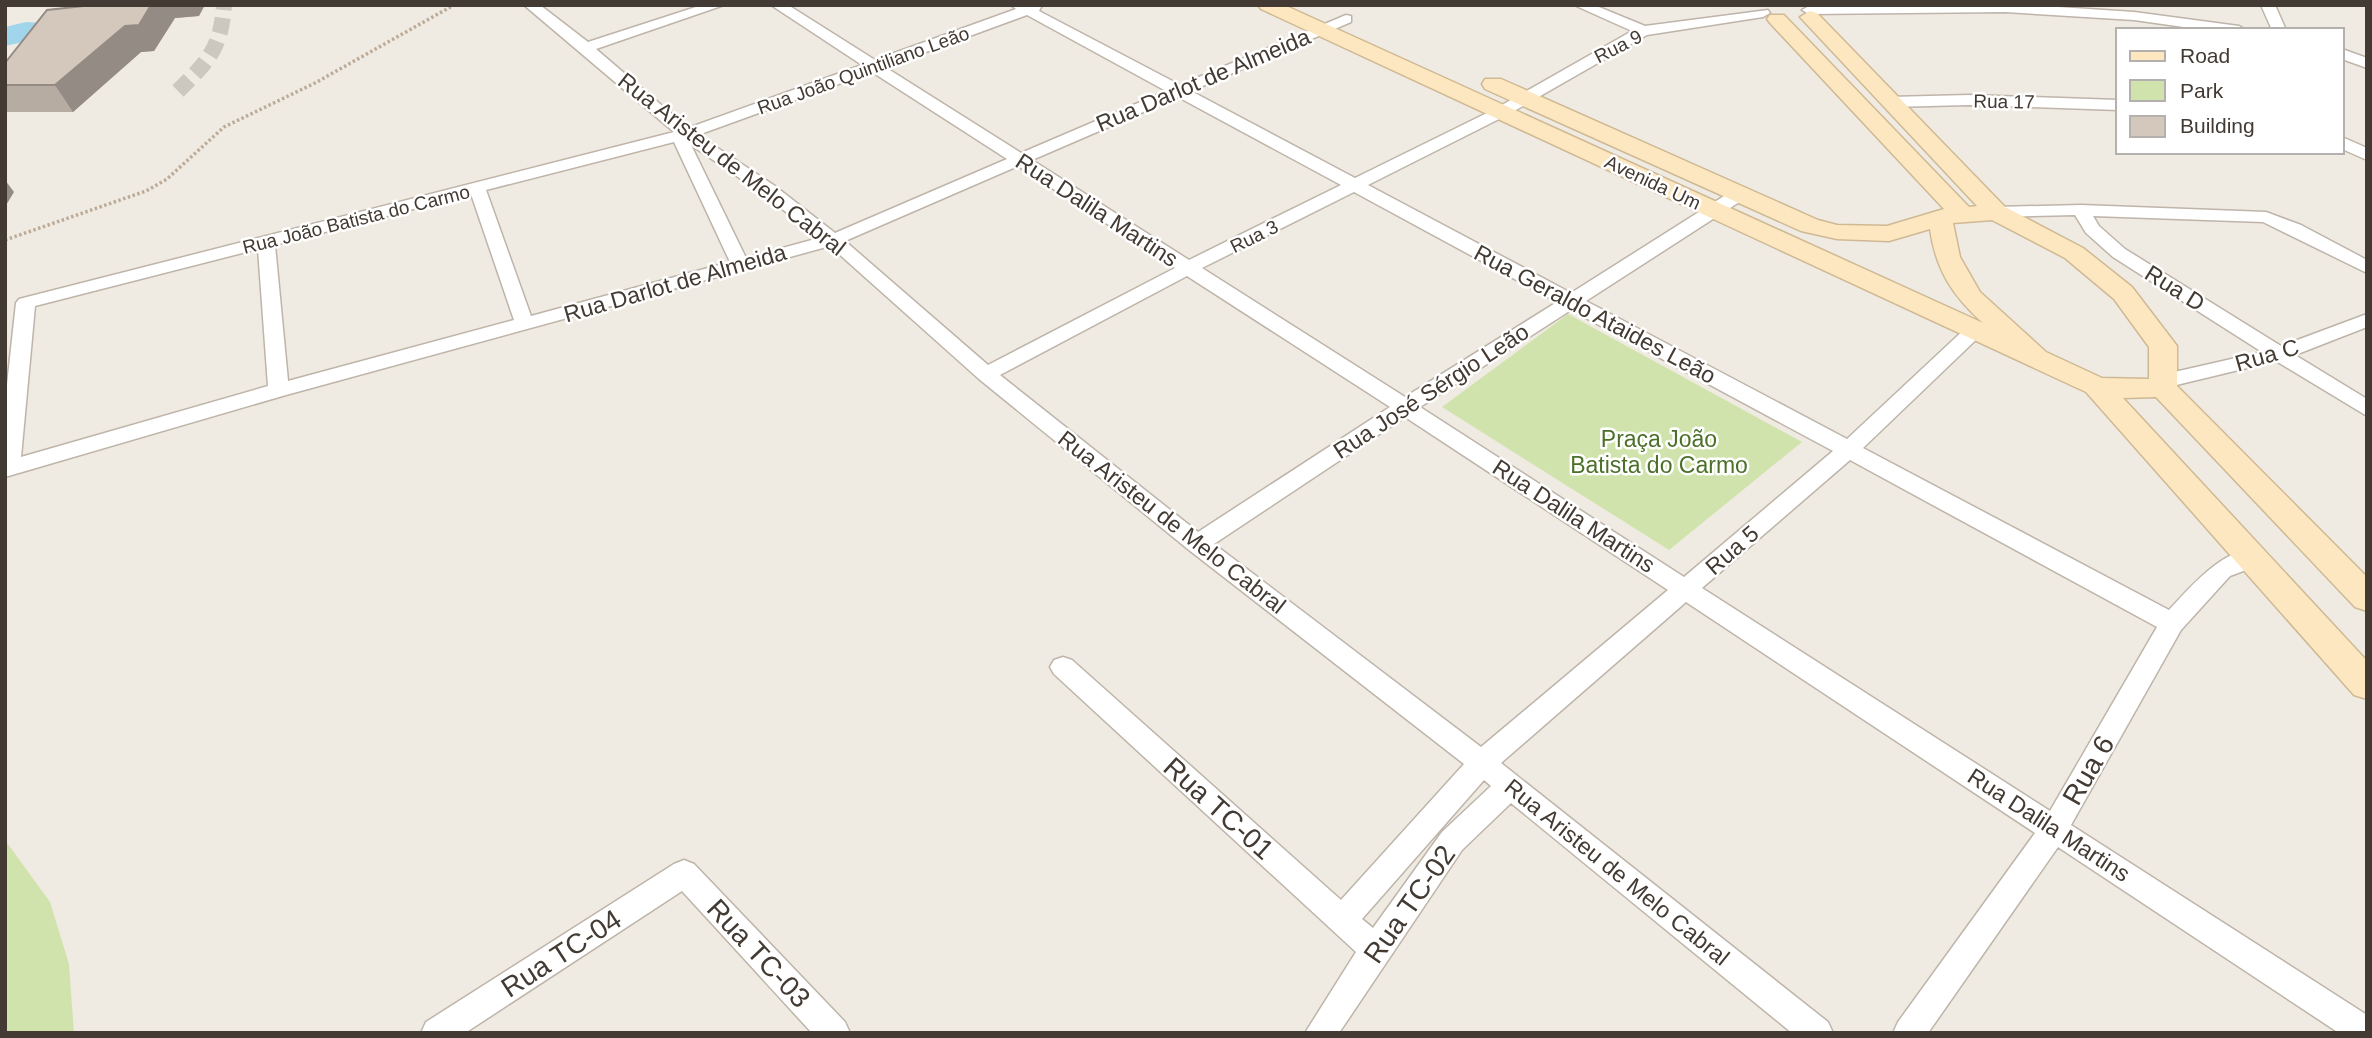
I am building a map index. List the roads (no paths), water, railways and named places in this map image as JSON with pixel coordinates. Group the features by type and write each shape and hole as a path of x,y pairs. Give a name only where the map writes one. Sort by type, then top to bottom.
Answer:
{"street":[{"name":"Rua Aristeu de Melo Cabral","path":"531,5 586,48 684,134 769,190 833,240 986,374 1197,544 1482,763 1817,1033"},
{"path":"586,48 717,5"},
{"name":"Rua Dalila Martins","path":"778,5 1405,407 2367,1033"},
{"name":"Avenida Um","path":"1268,5 2096,386"},
{"name":"Avenida Um","path":"1316,5 1810,226 1837,232 1889,234 1951,215 1996,212"},
{"path":"1581,5 1643,31"},
{"path":"2268,5 2278,28"},
{"name":"Rua João Quintiliano Leão","path":"684,134 1028,7"},
{"name":"Rua Geraldo Ataides Leão","path":"1028,7 1176,90 2172,623"},
{"path":"1767,12 1798,21 1807,11 2005,8 2134,16 2223,28"},
{"path":"1807,11 1996,212 2030,227 2074,253 2123,293 2163,346 2164,385 2367,598"},
{"path":"1767,12 1951,215 1947,257 1969,296 2038,360"},
{"name":"Rua 9","path":"1523,98 1643,31 1767,12"},
{"name":"Rua Darlot de Almeida","path":"7,468 279,390 833,240 1346,19"},
{"path":"2344,54 2367,64"},
{"name":"Rua 3","path":"986,374 1188,268 1501,112 1523,98"},
{"name":"Rua 17","path":"1891,102 1969,100 2116,105"},
{"path":"684,134 683,146 740,264"},
{"name":"Rua João Batista do Carmo","path":"26,303 684,134"},
{"path":"2344,143 2367,155"},
{"path":"477,188 525,325"},
{"name":"Rua José Sérgio Leão","path":"1197,544 1405,407 1738,195"},
{"path":"1996,212 2081,211 2266,217 2295,229 2367,268"},
{"name":"Rua D","path":"2081,211 2092,229 2119,253 2367,409"},
{"path":"266,241 279,390"},
{"path":"7,468 26,303"},
{"name":"Rua C","path":"2164,385 2279,354 2367,320"},
{"name":"Rua 5","path":"1482,763 1848,450 1976,330"},
{"path":"2096,386 2117,389 2164,385"},
{"path":"2096,386 2367,685"},
{"name":"Rua 6","path":"1909,1033 2055,828 2172,623 2222,570 2254,558"},
{"name":"Rua TC-01","path":"1063,667 1375,950"},
{"name":"Rua TC-02","path":"1342,920 1482,763"},
{"name":"Rua TC-02","path":"1321,1033 1375,950 1452,841 1510,786"},
{"name":"Rua TC-04","path":"437,1033 684,873"},
{"name":"Rua TC-03","path":"684,873 834,1033"}],"water":[{"path":"26,22 42,23 32,40 5,46 5,27"}],"tunnel":[{"path":"178,91 205,62 216,44 224,5"}],"park label":[{"name":"Praça João Batista do Carmo","path":"1659,452"}]}
